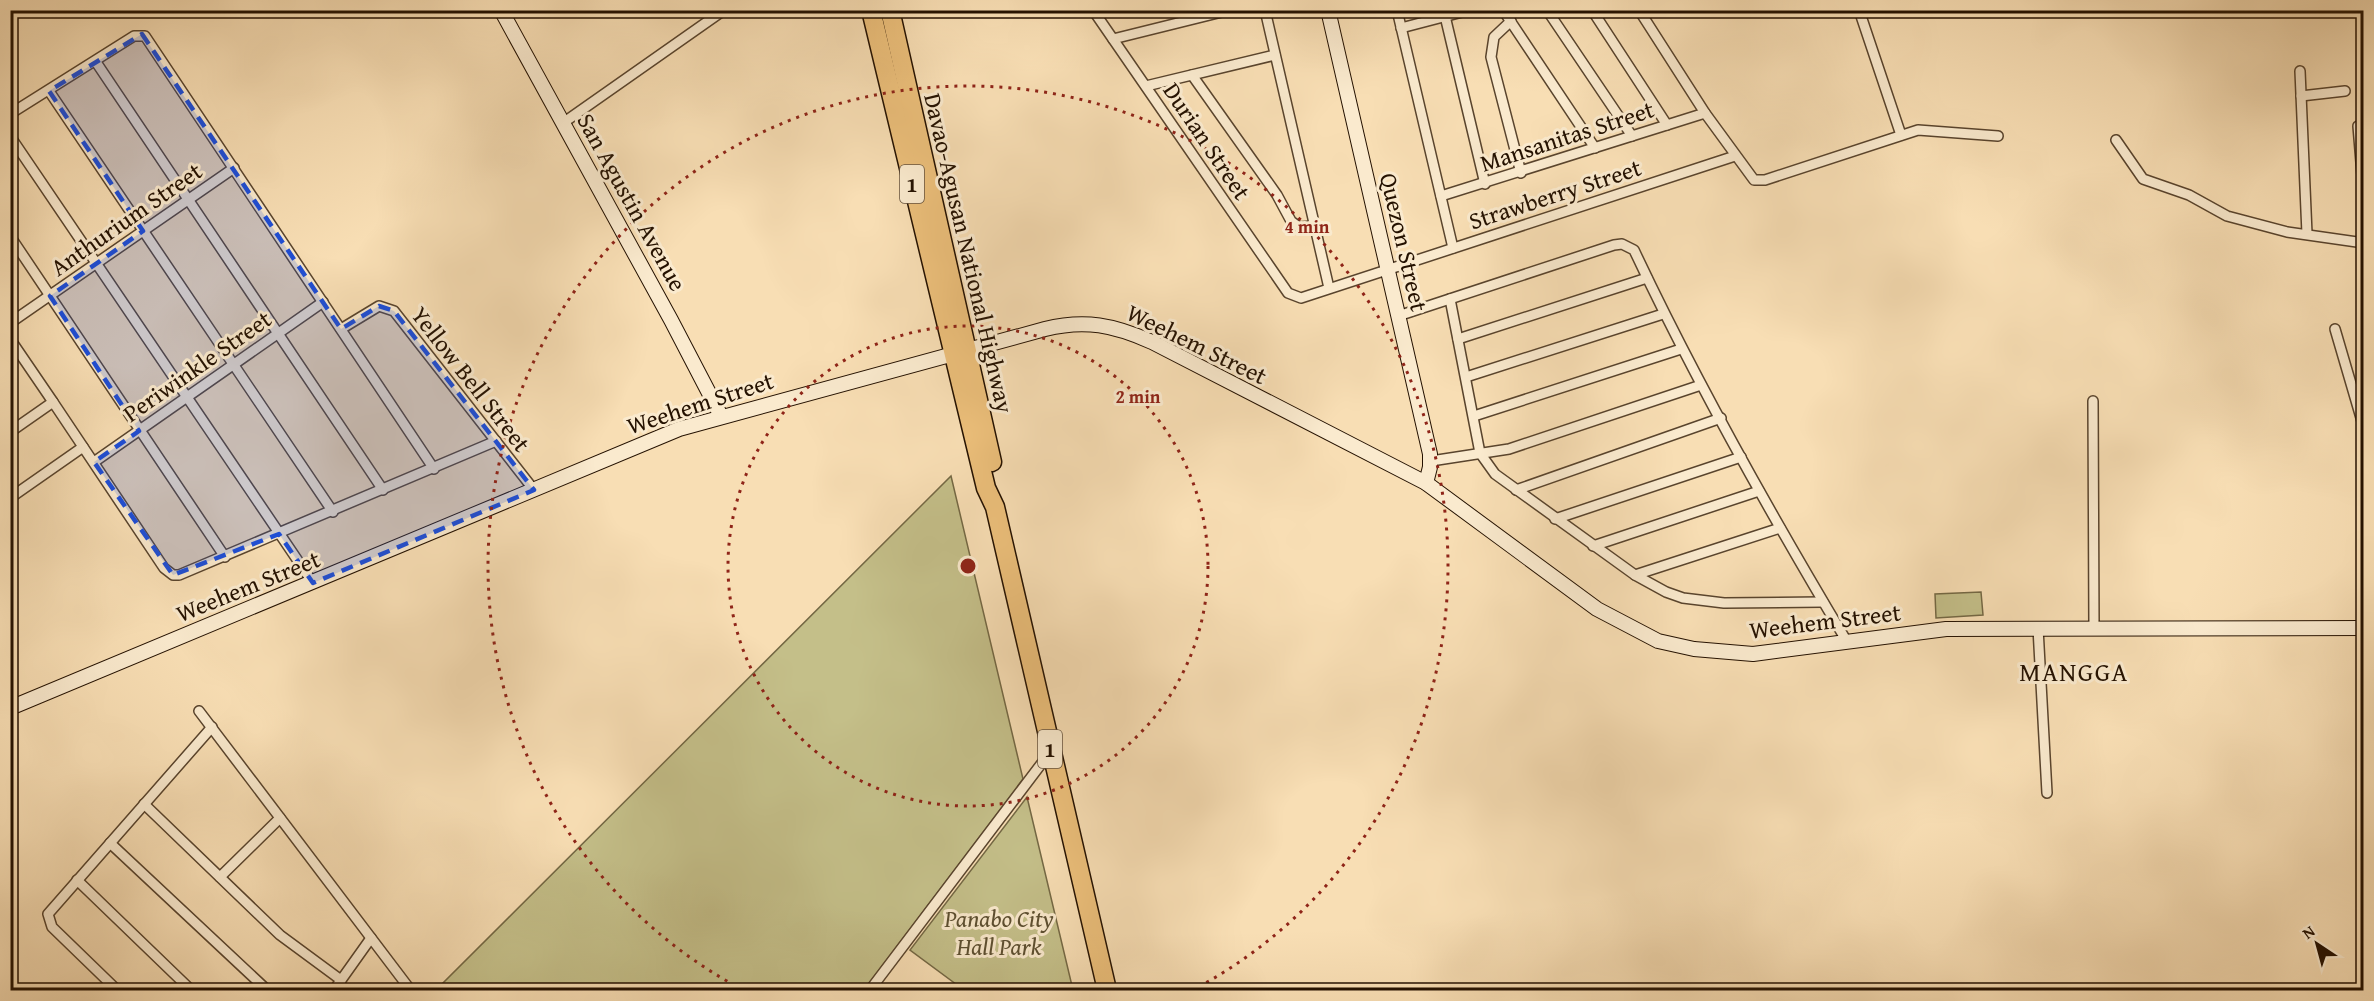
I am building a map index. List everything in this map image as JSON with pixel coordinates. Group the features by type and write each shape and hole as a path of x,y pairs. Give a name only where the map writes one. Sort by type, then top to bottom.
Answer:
{"highway":[{"name":"Davao-Agusan National Highway","path":"871,10 960,354"},
{"name":"Davao-Agusan National Highway","path":"890,10 986,488 995,507 1107,990"}],"street":[{"name":"San Agustin Avenue","path":"501,10 721,416"},
{"path":"563,123 724,10"},
{"name":"Durian Street","path":"1093,10 1288,293"},
{"path":"1113,39 1230,10"},
{"path":"1265,10 1329,288"},
{"name":"Quezon Street","path":"1328,10 1431,461 1426,483"},
{"path":"1397,10 1453,248"},
{"path":"1401,28 1470,10"},
{"path":"1503,10 1595,148"},
{"path":"1547,10 1632,136"},
{"path":"1592,10 1667,124"},
{"path":"1639,10 1705,113 1754,180 1766,180 1918,130 1943,130 1998,136"},
{"path":"1858,10 1901,135"},
{"path":"1445,16 1485,184"},
{"path":"1511,21 1494,37 1491,57 1521,173"},
{"path":"10,114 134,36 142,34 434,469"},
{"path":"1146,86 1275,55"},
{"path":"96,62 383,490"},
{"path":"2300,71 2307,234"},
{"path":"1192,75 1277,195 1291,220 1299,227 1314,226"},
{"path":"49,91 333,512"},
{"path":"2301,96 2345,91"},
{"name":"Mansanitas Street","path":"1441,196 1521,173 1705,113"},
{"path":"2358,126 2364,199"},
{"path":"10,136 313,584"},
{"path":"2116,140 2137,173 2157,186 2189,195 2244,223 2364,243"},
{"name":"Strawberry Street","path":"1288,293 1301,297 1735,156"},
{"name":"Anthurium Street","path":"10,323 234,168"},
{"path":"10,237 225,557"},
{"path":"1398,316 1622,244 1634,250 1681,349 1845,640"},
{"path":"1458,339 1647,278"},
{"path":"1450,299 1480,453 1495,474 1635,575 1683,598 1754,604 1823,602"},
{"name":"Periwinkle Street","path":"94,462 323,302"},
{"name":"Yellow Bell Street","path":"341,329 380,306 394,311 534,490"},
{"path":"1466,377 1576,344 1663,314"},
{"name":"Weehem Street","path":"10,708 313,584 680,429 1066,324 1098,324 1121,328 1426,483 1597,609 1658,641 1694,649 1753,654 1845,640 1946,629 2364,628"},
{"path":"2335,329 2364,428"},
{"path":"10,339 168,572 179,575 333,512 496,441"},
{"path":"1474,416 1681,349"},
{"path":"1431,461 1509,449 1701,385"},
{"path":"2093,401 2094,627"},
{"path":"12,428 53,402"},
{"path":"1516,490 1721,418"},
{"path":"10,498 83,447"},
{"path":"1555,519 1741,457"},
{"path":"1593,546 1760,491"},
{"path":"1635,575 1780,528"},
{"path":"2038,627 2047,793"},
{"path":"199,711 409,988 407,990"},
{"path":"117,990 48,923 52,909 212,727"},
{"path":"870,990 1051,751"},
{"path":"144,804 280,935 341,980"},
{"path":"220,877 280,818"},
{"path":"110,843 267,990"},
{"path":"77,880 191,990"},
{"path":"334,990 371,938"}],"highlighted area":[{"path":"142,34 341,329 379,306 394,311 534,490 313,583 279,534 173,575 94,462 139,431 50,296 143,231 49,91"}],"green space":[{"path":"951,476 1023,779 864,990 450,990 442,984"},
{"path":"1981,592 1983,615 1936,618 1935,594"},
{"name":"Panabo City Hall Park","path":"1027,797 1073,990 964,990 910,950"}],"district":[{"name":"MANGGA","path":"2074,671"}]}
